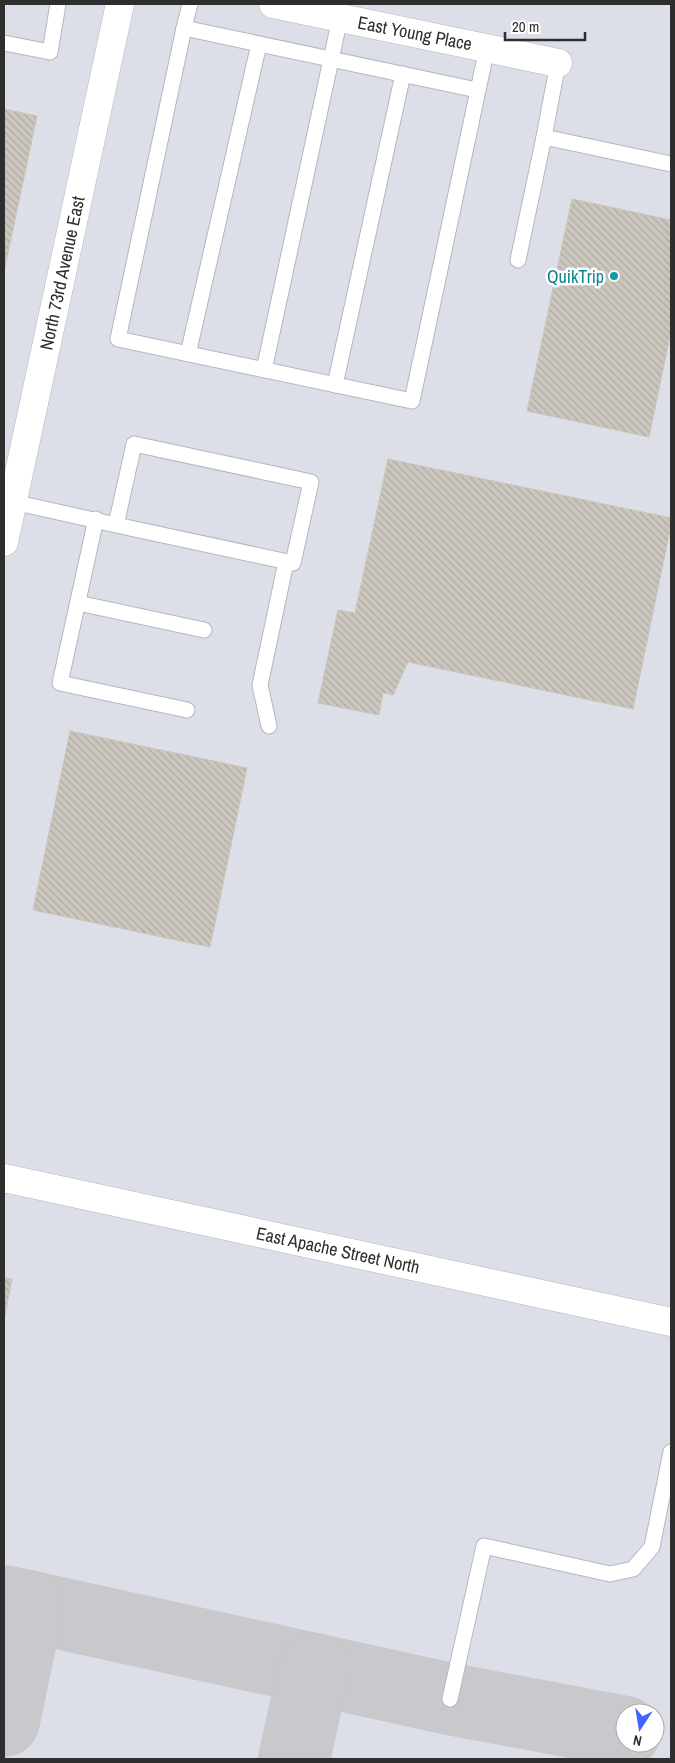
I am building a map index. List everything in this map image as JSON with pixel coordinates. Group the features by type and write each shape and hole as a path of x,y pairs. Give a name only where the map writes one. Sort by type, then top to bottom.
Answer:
{"street":[{"name":"North 73rd Avenue East","path":"4,542 120,4"},
{"name":"East Young Place","path":"273,4 558,63"},
{"name":"East Apache Street North","path":"4,1178 671,1322"}],"lane":[{"path":"4,43 50,52 58,4"},
{"path":"190,4 118,339 412,401 487,48"},
{"path":"264,370 340,18"},
{"path":"184,28 477,90"},
{"path":"188,354 260,44"},
{"path":"518,260 558,63"},
{"path":"335,385 402,74"},
{"path":"544,137 671,164"},
{"path":"13,502 96,519 116,525 293,564 311,482 134,444 116,525"},
{"path":"96,519 60,683 187,710"},
{"path":"269,726 260,685 286,562"},
{"path":"78,603 204,630"},
{"path":"450,1699 484,1546 610,1574 633,1568 652,1547 671,1452"}],"shaded area":[{"path":"4,4 671,4 671,1759 4,1759"}],"building":[{"path":"4,109 37,116 4,272"},
{"name":"QuikTrip","path":"572,199 671,220 671,331 649,437 527,411"},
{"path":"388,459 671,518 633,709 408,662 393,695 383,693 379,715 318,703 338,610 355,613"},
{"path":"70,731 247,768 210,947 33,910"},
{"path":"4,1278 12,1279 4,1320"}],"taxiway":[{"path":"4,1601 450,1699 615,1730"},
{"path":"4,1721 28,1606"},
{"path":"294,1759 314,1669"}],"place":[{"name":"QuikTrip","path":"614,276"}]}
